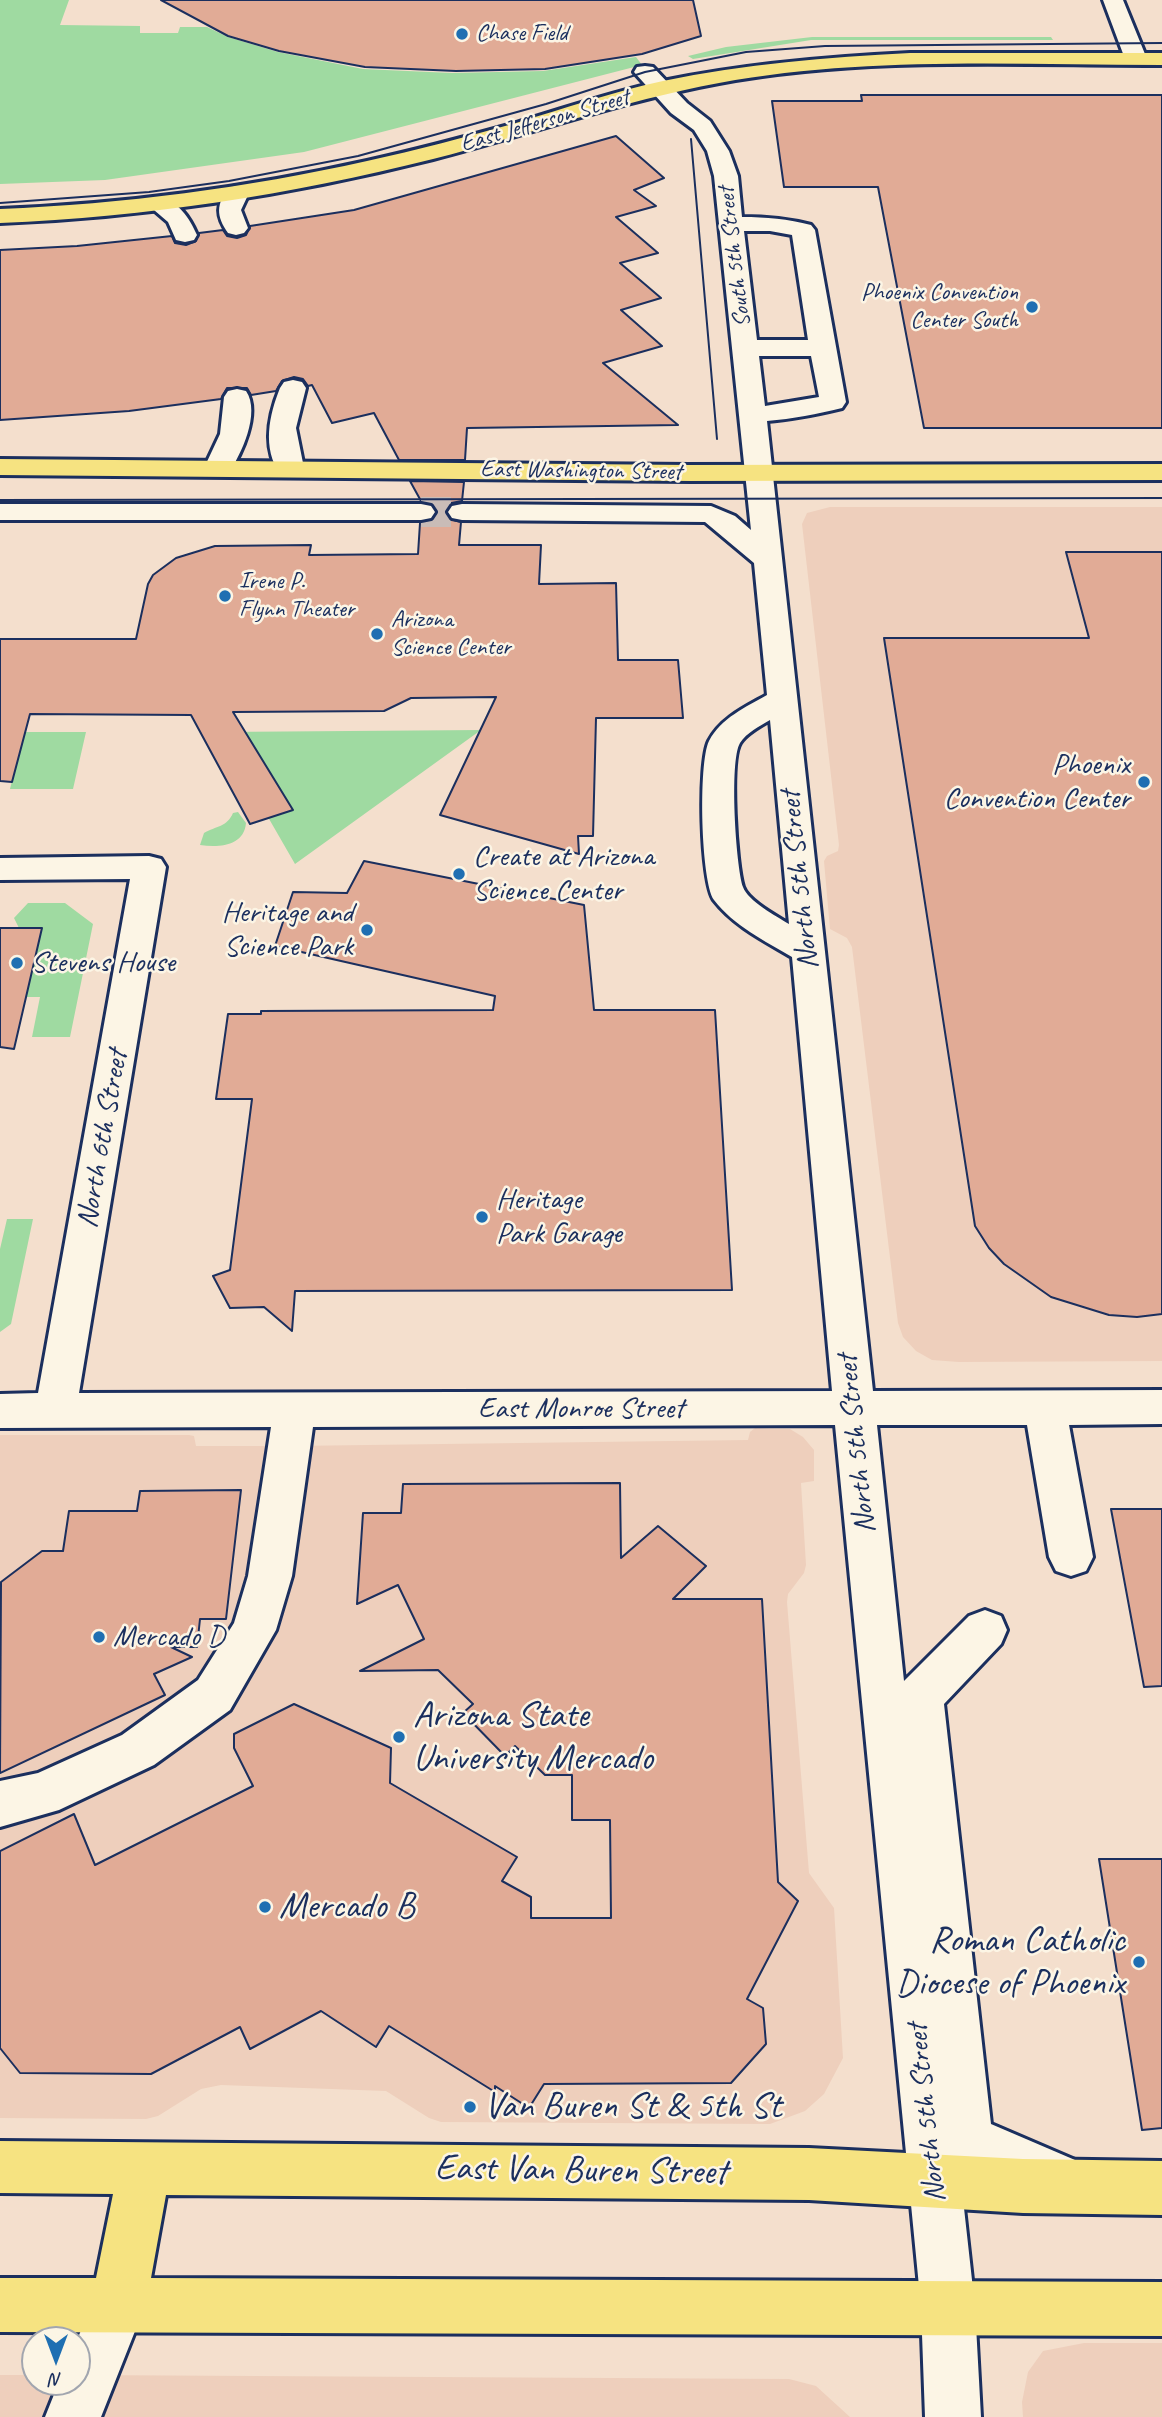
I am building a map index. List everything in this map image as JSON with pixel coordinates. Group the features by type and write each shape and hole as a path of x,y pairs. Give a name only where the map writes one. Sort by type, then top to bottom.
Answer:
{"main road":[{"name":"East Jefferson Street","path":"595,83 841,64 1162,59"},
{"name":"East Jefferson Street","path":"0,216 159,204 237,193 375,166 436,151 652,80"},
{"name":"East Washington Street","path":"0,467 1162,472"},
{"name":"East Van Buren Street","path":"0,2167 795,2174 1074,2187 1162,2188"},
{"path":"118,2306 145,2168"},
{"path":"0,2305 1162,2309"}],"street":[{"path":"1113,0 1136,59"},
{"name":"South 5th Street","path":"652,80 711,137 726,176 758,472"},
{"path":"236,228 228,209 230,201 237,193"},
{"path":"159,204 178,219 185,235"},
{"path":"731,224 770,224 803,230 833,402 800,410 752,415"},
{"path":"745,348 822,348"},
{"path":"290,468 282,446 281,431 293,388"},
{"path":"218,468 231,445 237,423 237,397"},
{"name":"North 5th Street","path":"758,472 948,2307 953,2417"},
{"path":"0,512 421,512"},
{"name":"East Washington Street","path":"462,512 711,514 725,522 767,559"},
{"path":"782,699 739,726 724,742 717,764 727,893 753,918 808,951"},
{"name":"North 6th Street","path":"0,869 149,867 56,1410"},
{"path":"1045,1407 1071,1557"},
{"name":"East Monroe Street","path":"0,1411 1162,1407"},
{"path":"0,1804 42,1794 138,1750 214,1695 254,1630 270,1576 295,1410"},
{"path":"985,1630 920,1697 967,2140 1074,2187"},
{"path":"73,2417 118,2306"}],"shaded area":[{"path":"830,507 1162,507 1162,1361 932,1360 916,1351 903,1337 898,1323 852,947 847,938 830,929 824,861 827,856 838,851 839,845 802,524 807,513"},
{"name":"Arizona State University Mercado","path":"755,1428 790,1429 803,1437 814,1450 814,1481 801,1483 806,1565 804,1573 788,1594 787,1602 809,1873 834,1908 843,2058 824,2094 805,2111 770,2124 441,2122 429,2118 386,2091 221,2085 201,2089 158,2116 146,2119 0,2118 0,1435 189,1435 194,1436 196,1446 292,1446 748,1440 750,1432"},
{"path":"1084,2343 1162,2343 1162,2417 1023,2417 1022,2402 1028,2372 1043,2351"},
{"path":"0,2375 21,2375 21,2396 91,2396 91,2375 789,2379 816,2386 850,2417 0,2417"}],"green space":[{"path":"0,0 69,0 60,25 140,26 140,33 178,33 180,27 207,27 228,37 278,52 363,69 452,73 543,71 636,57 642,65 304,152 105,180 0,184"},
{"path":"812,37 1051,37 1053,40 811,40 693,59 688,56 726,47"},
{"path":"481,730 295,864 219,732"},
{"path":"0,732 86,732 73,789 10,789 15,769"},
{"path":"238,812 246,823 241,837 229,844 200,845 204,833 224,824 233,813"},
{"path":"28,903 65,903 93,924 70,1037 32,1037 40,997 26,997 42,929 19,928 14,918"},
{"path":"7,1219 33,1219 11,1324 0,1332 0,1249"}],"building":[{"name":"Chase Field","path":"161,0 693,0 701,36 642,54 545,69 456,71 365,67 279,51 228,36"},
{"name":"Phoenix Convention Center South","path":"861,95 1162,95 1162,428 924,428 878,187 784,187 772,101 862,101"},
{"path":"616,136 664,178 634,190 656,206 616,217 658,253 620,263 661,298 621,310 662,346 603,363 678,425 467,428 465,460 399,460 374,413 332,423 312,385 308,386 303,379 294,377 282,381 276,391 251,395 247,388 227,388 221,399 129,411 0,420 0,250 77,246 172,236 175,243 186,245 196,241 199,233 223,230 227,236 237,238 246,235 250,226 354,210"},
{"name":"Arizona Science Center","path":"410,481 464,482 462,501 451,503 446,511 450,519 461,522 459,545 541,545 539,584 616,583 618,660 678,660 683,718 596,718 593,836 578,836 579,854 440,815 496,697 411,698 384,711 233,712 293,810 250,824 191,715 30,714 12,782 0,781 0,639 136,639 148,584 153,575 176,558 215,546 311,545 309,555 418,554 420,523 433,519 437,511 432,503 421,501"},
{"path":"1066,552 1162,552 1162,1314 1137,1317 1109,1315 1051,1297 1004,1264 989,1248 975,1226 884,638 1089,638"},
{"name":"Heritage Park Garage","path":"364,861 584,905 594,1010 715,1010 732,1290 295,1291 292,1331 264,1307 230,1308 213,1276 230,1270 252,1099 216,1099 228,1014 261,1014 261,1011 493,1010 495,996 275,946 293,892 347,893"},
{"name":"Stevens House","path":"0,928 42,928 14,1049 0,1047"},
{"path":"620,1483 621,1558 658,1526 706,1566 673,1599 762,1599 778,1882 798,1901 747,1999 763,2008 766,2044 731,2083 544,2084 529,2108 495,2086 495,2092 389,2026 376,2047 321,2011 250,2049 240,2027 151,2074 20,2073 0,2048 0,1851 74,1814 95,1865 253,1786 234,1748 234,1734 294,1704 391,1748 390,1783 517,1857 502,1881 531,1897 531,1918 611,1918 610,1820 572,1820 572,1775 545,1775 515,1746 505,1756 463,1713 473,1704 438,1670 360,1671 424,1639 398,1585 357,1604 363,1513 401,1513 403,1484"},
{"name":"Mercado D","path":"241,1490 226,1619 200,1619 197,1647 171,1647 192,1657 154,1674 165,1695 0,1773 1,1582 42,1551 63,1551 69,1511 137,1511 140,1491"},
{"path":"1111,1509 1162,1509 1162,1686 1144,1687"},
{"name":"Roman Catholic Diocese of Phoenix","path":"1099,1859 1162,1859 1162,2128 1142,2130"}],"tunnel":[{"path":"421,512 462,512"}],"tram line":[{"path":"0,203 149,192 229,181 358,156 546,104 645,72 746,52 825,46 1162,43"},
{"path":"691,139 717,439"},
{"path":"0,500 1162,498"}],"place":[{"name":"Chase Field","path":"462,34"},
{"name":"Phoenix Convention Center South","path":"1032,307"},
{"name":"Irene P. Flynn Theater","path":"225,596"},
{"name":"Arizona Science Center","path":"377,634"},
{"name":"Phoenix Convention Center","path":"1144,782"},
{"name":"Create at Arizona Science Center","path":"459,874"},
{"name":"Heritage and Science Park","path":"367,930"},
{"name":"Stevens House","path":"17,963"},
{"name":"Heritage Park Garage","path":"482,1217"},
{"name":"Mercado D","path":"99,1637"},
{"name":"Arizona State University Mercado","path":"399,1737"},
{"name":"Mercado B","path":"265,1907"},
{"name":"Roman Catholic Diocese of Phoenix","path":"1139,1962"},
{"name":"Van Buren St & 5th St","path":"470,2107"}]}
